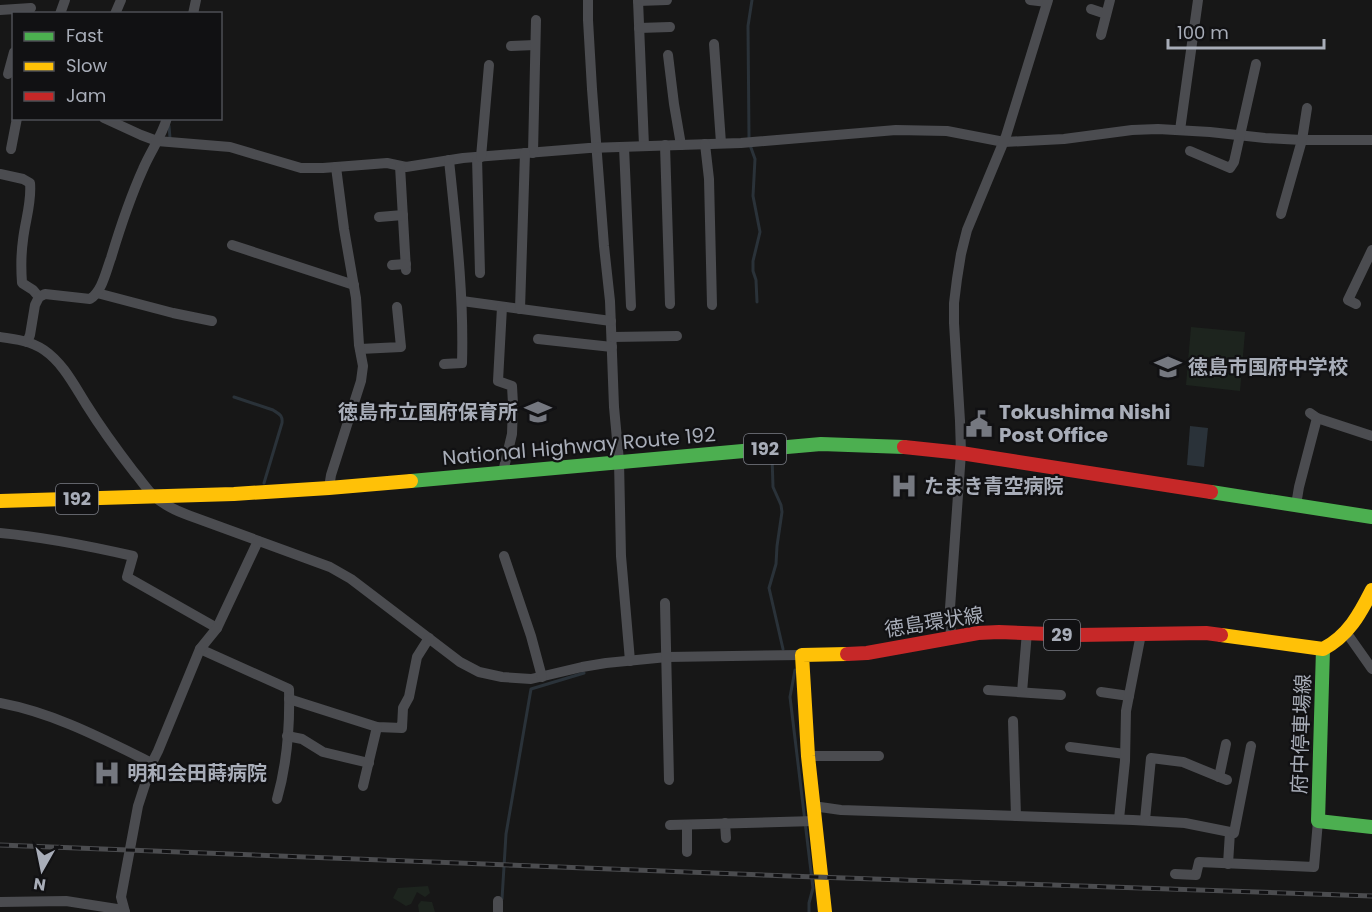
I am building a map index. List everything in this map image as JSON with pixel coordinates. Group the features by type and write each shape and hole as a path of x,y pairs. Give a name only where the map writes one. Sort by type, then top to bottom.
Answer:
{"main road":[{"name":"National Highway Route 192","path":"0,501 234,494 329,488 821,444 906,447 960,453 1372,517"},
{"path":"1323,649 1336,642 1346,632 1372,590"},
{"name":"徳島環状線","path":"802,656 867,653 978,633 1077,635 1206,633 1323,649"},
{"name":"府中停車場線","path":"1318,821 1323,649"},
{"path":"802,656 813,806 808,821 825,912"},
{"path":"1318,821 1372,827"}],"street":[{"path":"588,0 596,148 611,321 614,407 619,462 621,556 630,661"},
{"path":"644,146 638,0 667,0"},
{"path":"951,638 950,608 960,453 954,303 967,230 1004,142 1048,1 1030,0"},
{"path":"1101,35 1110,0"},
{"path":"1180,130 1198,0"},
{"path":"0,10 14,11 31,8"},
{"path":"1090,9 1106,14"},
{"path":"520,309 536,20"},
{"path":"639,28 670,27"},
{"path":"714,44 722,143"},
{"path":"511,46 535,45"},
{"path":"668,55 681,145"},
{"path":"7,74 12,58"},
{"path":"1190,152 1230,168 1234,162 1241,135 1256,64"},
{"path":"480,273 479,157 489,65"},
{"path":"1281,214 1302,140 1307,108"},
{"path":"12,149 17,120"},
{"path":"108,120 157,141 230,147 301,168 387,163 406,167 449,160 529,153 722,143 896,130 947,131 1004,142 1064,140 1132,130 1180,130 1302,140 1372,140"},
{"path":"27,342 35,305 39,297 45,294 90,299 96,296 127,207 166,120"},
{"path":"705,144 709,189 712,305"},
{"path":"665,145 670,304"},
{"path":"624,147 631,306"},
{"path":"444,364 462,363 463,324 449,160"},
{"path":"392,265 406,267 400,166"},
{"path":"329,488 331,475 362,381 363,366 356,298 336,167"},
{"path":"0,174 23,179 30,183 31,192 23,240 22,283 39,297"},
{"path":"379,217 403,215"},
{"path":"247,249 250,237"},
{"path":"232,245 354,285"},
{"path":"1356,304 1348,300 1372,250"},
{"path":"97,293 212,321"},
{"path":"462,301 611,321"},
{"path":"360,350 401,347 397,307"},
{"path":"502,307 498,381 512,386 513,404 512,434 503,472"},
{"path":"538,339 612,342 677,336"},
{"path":"0,337 27,342 54,358 64,369 97,422 155,497 174,509 330,567 351,579 460,662 479,672 502,677 531,679 582,667 667,657 802,656"},
{"path":"1296,505 1313,416 1372,436"},
{"path":"0,533 88,545 133,556 127,578 217,628"},
{"path":"0,902 66,901 125,912 121,897 129,851 138,806 152,763 200,649 217,628 258,541"},
{"path":"504,556 542,677"},
{"path":"665,603 669,780"},
{"path":"1346,632 1372,669"},
{"path":"1022,692 1027,633"},
{"path":"1119,819 1126,711 1141,634"},
{"path":"289,699 377,727 402,728 403,708 409,697 417,657 429,638"},
{"path":"200,649 289,688 284,774 277,800"},
{"path":"988,690 1061,695"},
{"path":"1101,692 1129,696"},
{"path":"0,703 22,707 82,729 152,763"},
{"path":"1013,721 1016,816"},
{"path":"363,786 377,727"},
{"path":"287,736 302,740 323,752 369,763"},
{"path":"1234,833 1251,746"},
{"path":"1070,747 1125,754"},
{"path":"1145,820 1150,758 1183,762 1223,778 1223,749"},
{"path":"808,756 879,756"},
{"path":"813,806 841,810 1185,823 1230,832 1228,864"},
{"path":"670,825 725,823 760,827 808,821"},
{"path":"1175,874 1196,875 1199,862 1314,867 1318,821"},
{"path":"725,823 726,838"},
{"path":"687,825 687,852"}],"shaded area":[{"path":"1191,327 1245,332 1240,391 1186,385"},
{"path":"1190,426 1208,428 1204,467 1187,465"},
{"path":"428,886 430,893 425,897 417,892 411,904 406,906 393,898 398,888"},
{"path":"421,901 432,902 435,912 419,912 418,905"}],"waterway":[{"path":"749,138 748,26 752,0"},
{"path":"169,126 170,138"},
{"path":"750,145 755,159 753,196 760,232 753,261 757,302"},
{"path":"234,397 273,410 282,418 264,483"},
{"path":"772,456 773,487 782,512 776,564 769,588 783,649"},
{"path":"795,670 790,697 813,888 809,912"},
{"path":"502,899 506,834 531,689 584,673"}],"railway":[{"path":"0,845 1372,896"}],"traffic: fast":[{"path":"411,481 821,444 904,447"},
{"path":"1211,492 1372,517"},
{"path":"1323,649 1318,821 1372,827"}],"traffic: slow":[{"path":"0,501 234,494 411,481"},
{"path":"1221,635 1323,649 1340,638 1346,631 1358,616 1372,590"},
{"path":"825,912 808,756 802,655 847,654"}],"traffic: jam":[{"path":"904,447 961,453 1211,492"},
{"path":"847,654 867,653 978,633 1077,635 1206,633 1221,635"}],"place":[{"name":"徳島市国府中学校","path":"1168,367"},
{"name":"徳島市立国府保育所","path":"538,412"},
{"name":"Tokushima Nishi Post Office","path":"979,424"},
{"name":"たまき青空病院","path":"904,486"},
{"name":"明和会田蒔病院","path":"107,773"}]}
